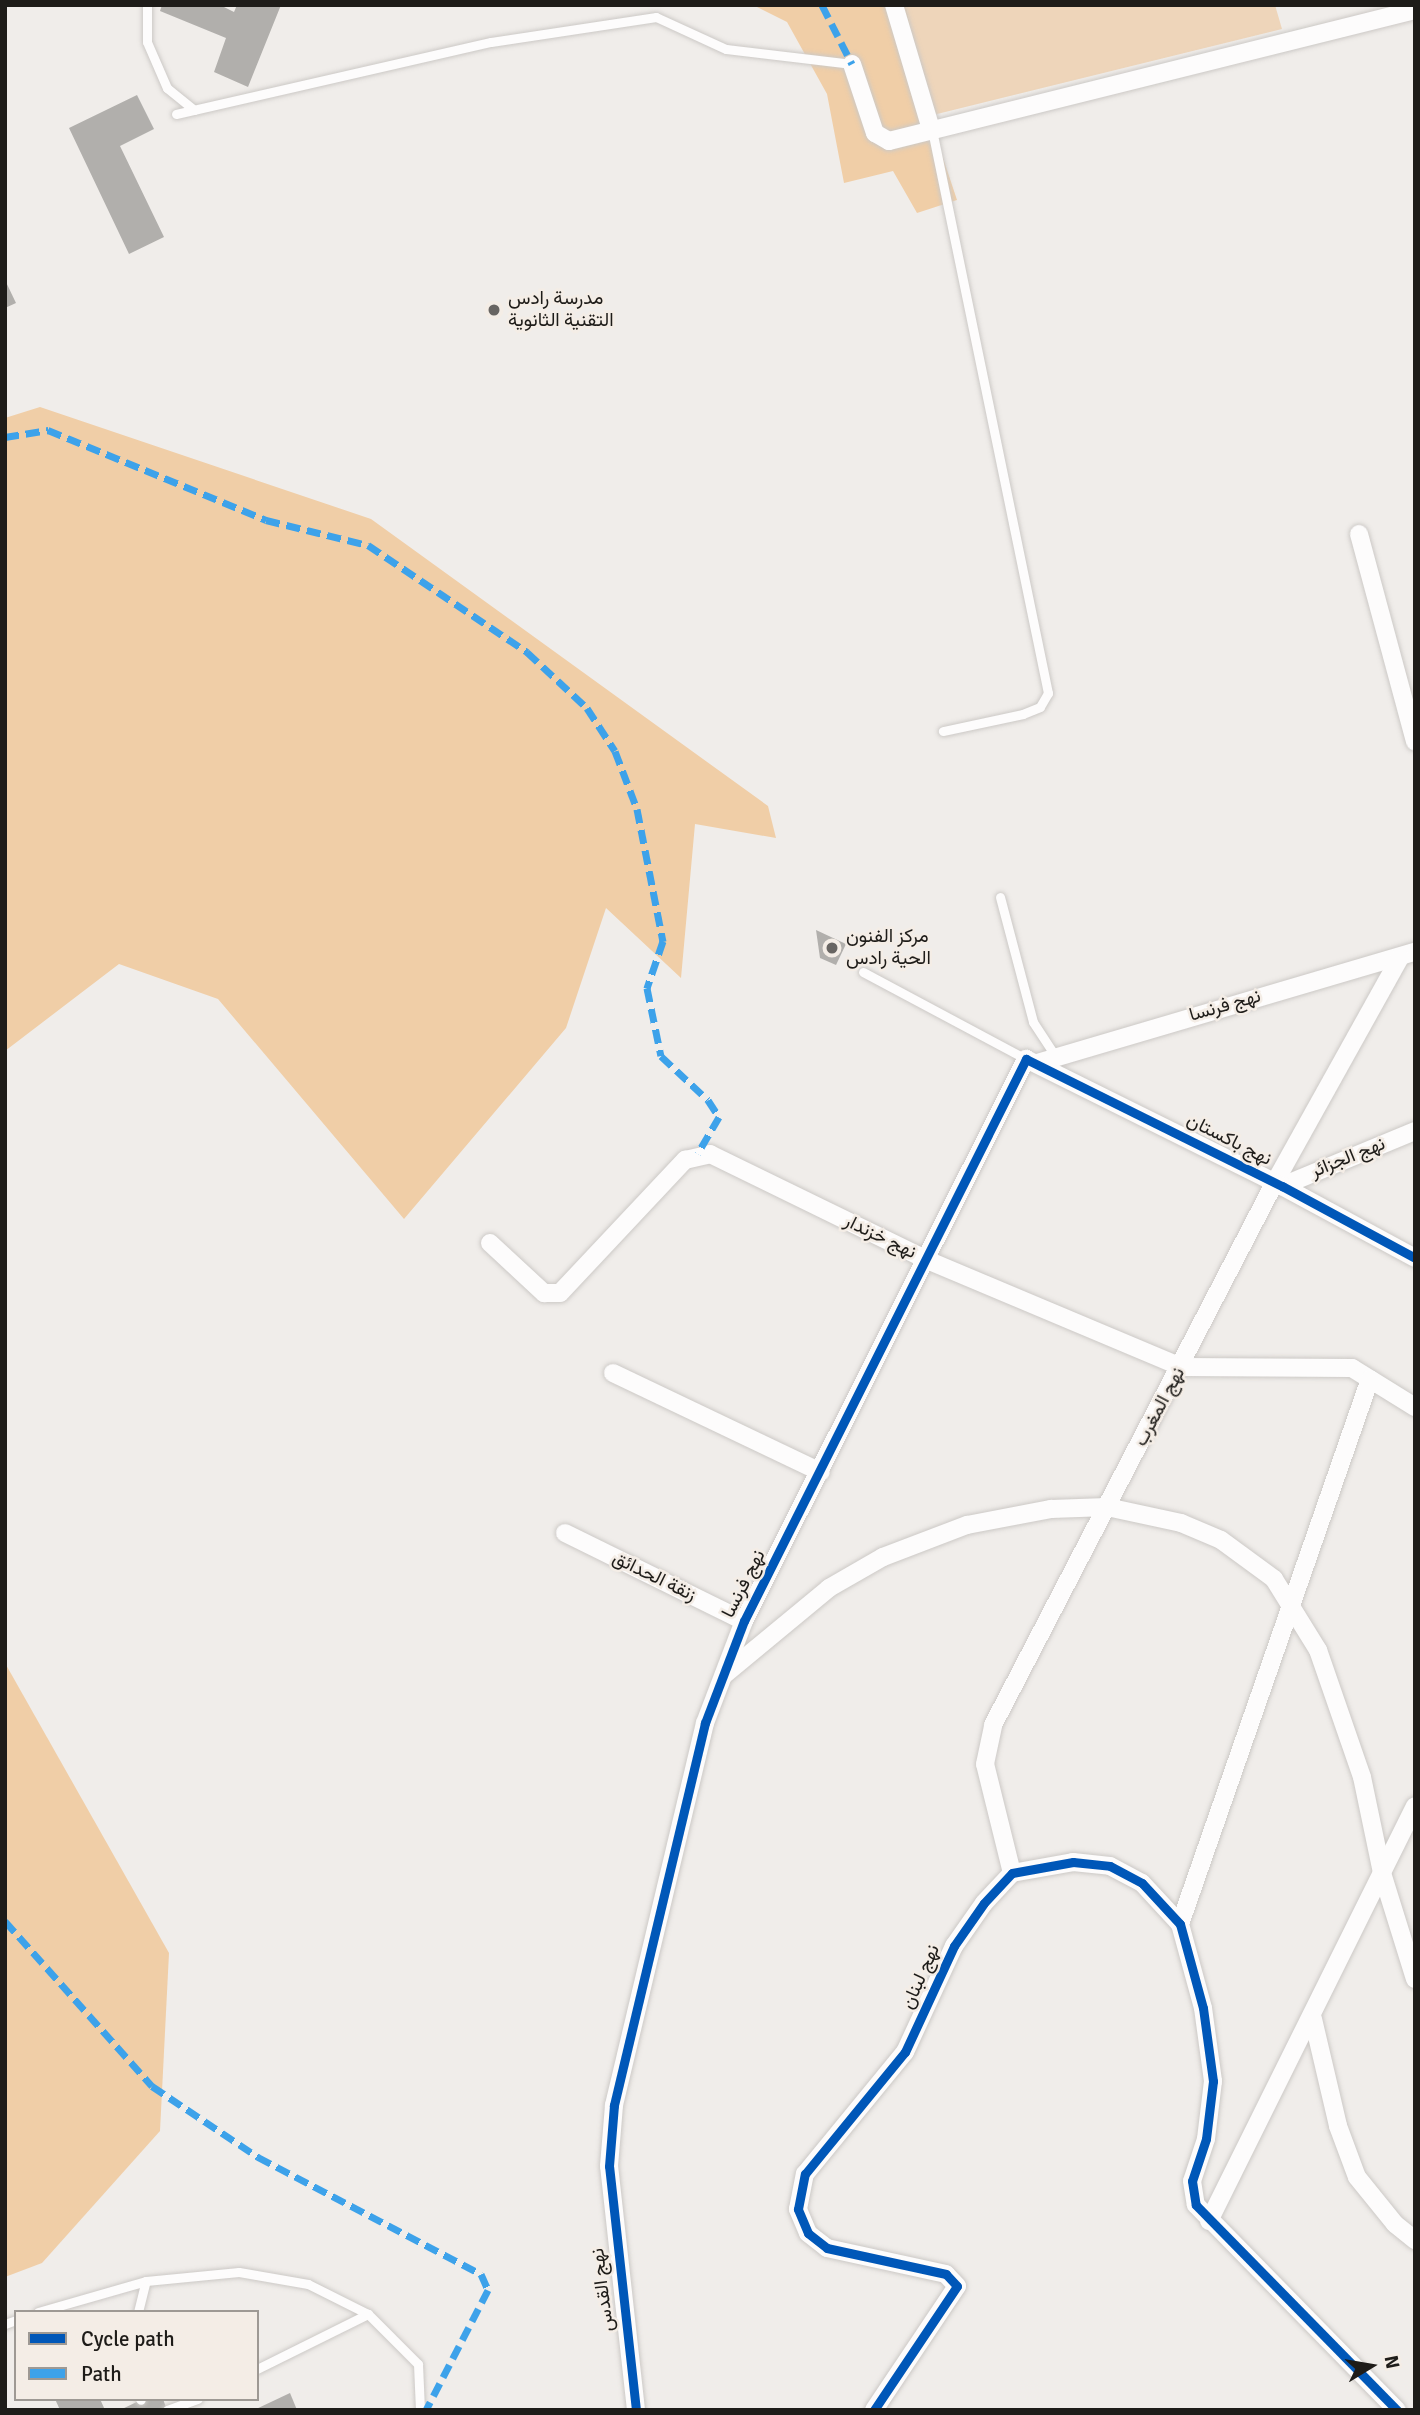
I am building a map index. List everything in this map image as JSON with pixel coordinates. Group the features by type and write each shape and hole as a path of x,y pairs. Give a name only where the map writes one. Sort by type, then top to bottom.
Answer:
{"street":[{"path":"894,5 932,129"},
{"path":"852,64 880,139 889,141 1117,88 1415,10"},
{"path":"1359,534 1415,742"},
{"name":"نهج فرنسا","path":"609,2166 614,2105 705,1723 722,1677 744,1621 1031,1061 1056,1058 1407,955"},
{"name":"نهج المغرب","path":"1012,1872 990,1789 986,1742 1278,1184 1407,955"},
{"name":"نهج باكستان","path":"1031,1061 1278,1184 1415,1258"},
{"name":"نهج الجزائر","path":"1278,1184 1415,1131"},
{"name":"نهج خزندار","path":"490,1243 544,1293 560,1293 685,1160 698,1153 710,1154 927,1260 1181,1367 1352,1368 1415,1407"},
{"path":"613,1373 821,1472"},
{"path":"1180,1924 1370,1379"},
{"path":"722,1677 829,1588 883,1557 967,1525 1013,1514 1107,1507 1181,1523 1221,1540 1274,1579 1318,1650 1347,1726 1376,1830 1382,1873 1415,1979"},
{"name":"زنقة الحدائق","path":"565,1533 744,1621"},
{"path":"1209,2221 1313,2019 1415,1806"},
{"path":"1012,1872 1073,1862 1110,1866 1142,1883 1180,1924 1203,2008 1213,2081 1206,2139 1192,2197 1209,2221 1397,2410"},
{"name":"نهج لبنان","path":"874,2410 957,2286 946,2274 827,2248 808,2233 798,2209 805,2174 905,2052 954,1946 1012,1872"},
{"path":"1313,2019 1338,2126 1357,2177 1395,2224 1415,2240"},
{"name":"نهج القدس","path":"609,2166 636,2410"}],"lane":[{"path":"147,5 147,42 167,88 194,110"},
{"path":"176,114 491,42 656,17 726,49 852,64"},
{"path":"932,129 1048,693 1040,707 1023,714 943,731"},
{"path":"1000,897 1033,1022 1056,1058"},
{"name":"نهج باكستان","path":"863,972 1031,1061"},
{"path":"45,2310 146,2281 240,2272 308,2284 368,2314 418,2364 420,2410"},
{"path":"139,2310 146,2281"},
{"path":"259,2368 368,2314"},
{"path":"167,2410 192,2401"}],"shaded area":[{"path":"753,5 906,5 929,116 957,200 917,213 893,171 844,183 827,94 787,22"},
{"path":"906,5 1275,5 1282,29 929,116"},
{"path":"40,407 371,519 768,806 776,838 695,824 681,978 606,908 566,1028 404,1219 218,999 119,964 5,1051 5,418"},
{"path":"5,1663 169,1953 160,2131 42,2263 5,2277"}],"building":[{"path":"162,5 220,5 234,12 237,5 281,5 248,87 214,72 226,38 160,11"},
{"path":"137,95 154,129 120,146 164,237 129,254 69,128"},
{"path":"5,280 16,303 5,308"},
{"name":"مركز الفنون الحية رادس","path":"816,930 846,944 836,965 820,958"},
{"path":"290,2393 297,2410 254,2410"},
{"path":"56,2401 101,2401 105,2410 60,2410"},
{"path":"139,2401 164,2401 167,2410 120,2410"}],"marked path":[{"path":"822,5 852,64"},
{"path":"5,437 48,430 266,520 368,545 527,652 587,708 615,751 637,809 663,941 647,988 661,1056 708,1100 719,1117 698,1153"},
{"path":"5,1921 152,2086 258,2157 481,2274 488,2290 426,2410"}],"cycle path":[{"path":"636,2410 609,2166 614,2105 705,1723 744,1621 1026,1059 1282,1186 1415,1258"},
{"path":"874,2410 957,2286 946,2274 827,2248 808,2233 798,2209 805,2174 905,2052 954,1946 984,1903 1012,1873 1073,1862 1110,1866 1142,1883 1180,1924 1203,2008 1213,2081 1206,2139 1192,2181 1196,2205 1397,2410"}],"place":[{"name":"مدرسة رادس التقنية الثانوية","path":"494,310"},
{"name":"مركز الفنون الحية رادس","path":"832,948"}]}
